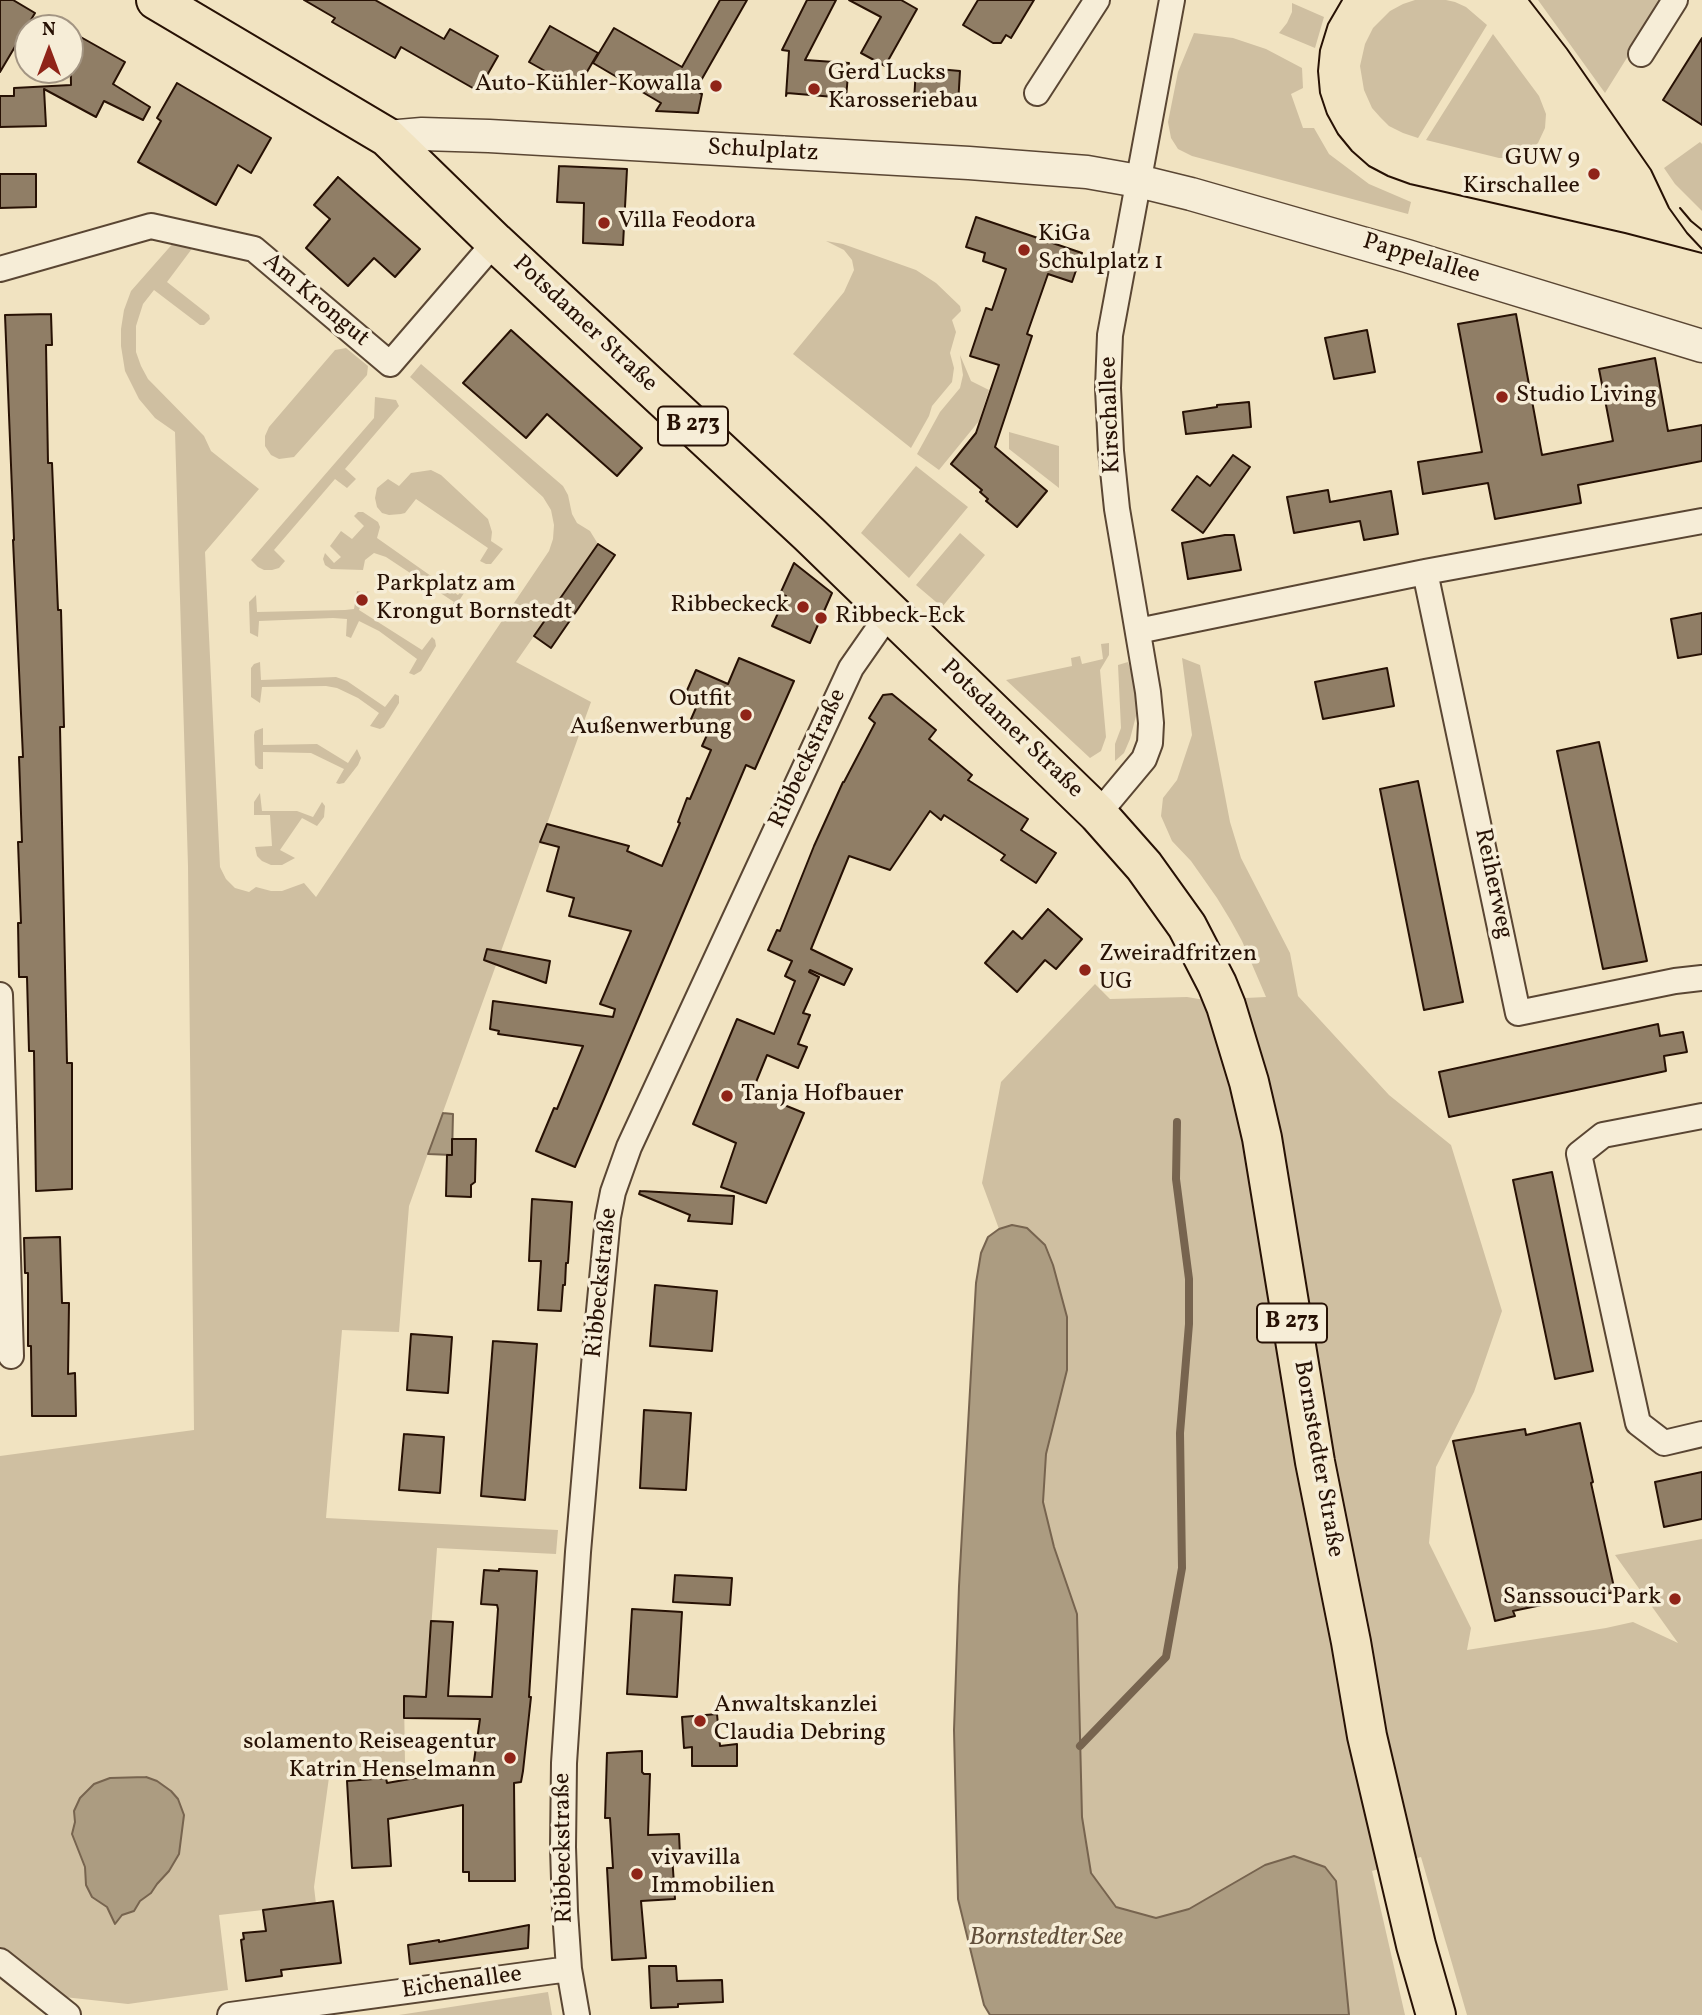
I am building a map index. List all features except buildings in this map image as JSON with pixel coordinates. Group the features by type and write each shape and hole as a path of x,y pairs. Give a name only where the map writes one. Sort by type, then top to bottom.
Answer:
{"main road":[{"name":"Potsdamer Straße","path":"156,0 387,137 495,242 890,612 1098,814"},
{"name":"Bornstedter Straße","path":"1098,814 1144,866 1187,926 1226,1006 1249,1082 1262,1138 1315,1462 1352,1642 1367,1736 1416,1945 1436,2015"}],"street":[{"path":"1037,93 1097,0"},
{"name":"Kirschallee","path":"1098,814 1144,760 1150,743 1149,692 1117,509 1108,388 1110,335 1172,0"},
{"path":"1641,54 1675,0"},
{"name":"Schulplatz","path":"387,137 454,135 943,162 1069,170 1138,181"},
{"name":"Pappelallee","path":"1138,181 1346,238 1702,346"},
{"name":"Am Krongut","path":"0,269 151,226 254,249 390,363 495,242"},
{"path":"1138,631 1425,572 1702,521"},
{"name":"Reiherweg","path":"1425,572 1518,1013 1702,978"},
{"name":"Ribbeckstraße","path":"577,2015 569,1969 563,1847 564,1763 596,1342 608,1217 613,1192 629,1147 851,668 890,612"},
{"path":"0,995 3,1209 11,1356"},
{"path":"1702,1116 1603,1135 1579,1154 1639,1423 1664,1443 1702,1434"},
{"path":"0,1961 68,2015"},
{"name":"Eichenallee","path":"230,2015 569,1969"}],"shaded area":[{"path":"1415,0 1455,2 1466,7 1487,25 1418,138 1389,126 1372,108 1364,90 1360,66 1365,44 1373,28 1390,11"},
{"path":"1538,0 1663,0 1605,93"},
{"path":"1292,3 1324,17 1315,48 1279,33 1292,12"},
{"path":"1194,33 1233,38 1266,49 1302,68 1303,88 1291,94 1303,128 1314,128 1329,154 1369,184 1411,202 1408,214 1192,156 1178,149 1171,138 1168,122 1178,72"},
{"path":"1493,34 1539,96 1546,114 1545,128 1538,143 1527,153 1499,158 1426,140"},
{"path":"1700,142 1702,211 1675,184 1664,168"},
{"path":"175,241 194,246 167,282 209,315 210,319 200,325 154,290 143,304 136,326 136,352 148,379 204,436 211,451 259,489 205,552 220,867 235,888 249,892 256,887 282,891 304,883 316,897 549,551 554,525 551,510 543,497 410,377 421,364 563,486 577,523 590,531 598,544 516,662 591,702 409,1206 399,1332 342,1330 326,1518 558,1530 556,1554 437,1548 426,1697 404,1697 405,1763 330,1770 314,1887 316,1904 219,1915 228,1990 128,2004 55,1996 0,1950 0,1456 194,1430 188,866 175,432 155,418 139,399 125,371 121,346 124,310 131,291"},
{"path":"826,241 843,244 916,270 936,283 960,306 961,311 952,320 956,332 950,353 954,368 952,382 932,406 911,448 793,354 844,292 854,270 852,260 844,250"},
{"path":"346,348 368,366 367,375 294,457 279,459 271,455 265,446 269,427 335,350"},
{"path":"960,355 971,381 989,390 979,421 939,470 917,454 940,412 960,388 963,375"},
{"path":"375,397 396,400 399,406 345,469 356,479 347,488 335,479 274,550 285,561 279,568 264,570 258,567 251,560 374,418"},
{"path":"1009,432 1059,446 1059,488 1009,449"},
{"path":"916,466 968,507 909,578 861,533"},
{"path":"431,470 441,475 488,519 492,532 491,541 503,549 491,564 480,561 488,548 416,499 405,513 401,514 382,513 377,507 377,488 388,479 399,486 411,473"},
{"path":"363,512 378,522 380,527 377,538 458,595 470,584 447,619 454,602 386,557 374,553 365,560 363,570 331,569 325,565 325,553 334,563 341,557 330,546 341,531 352,539 364,526 354,516"},
{"path":"960,533 985,555 942,607 916,585"},
{"path":"357,591 365,593 359,610 422,650 432,637 435,640 436,646 421,671 414,675 409,673 417,659 379,631 359,621 351,638 346,636 347,619 333,618 259,621 258,637 250,633 249,602 256,595 257,612 345,610 354,609"},
{"path":"1109,643 1109,655 1100,670 1106,737 1101,751 1090,758 1006,680 1072,666 1071,658 1080,656 1082,664 1103,659 1101,644"},
{"path":"1182,658 1200,665 1230,822 1241,858 1290,953 1298,996 1389,1095 1451,1145 1502,1311 1474,1392 1436,1467 1429,1543 1471,1628 1467,1650 1633,1622 1678,1643 1615,1555 1702,1539 1702,2015 1467,2015 1421,1857 1372,1871 1405,2015 1349,2015 1336,1882 1294,1856 1265,1865 1189,1909 1156,1918 1116,1907 1091,1873 1082,1817 1054,1547 1043,1502 1046,1454 1067,1370 1012,1225 999,1229 982,1183 1001,1082 1095,984 1110,999 1187,997 1205,1000 1266,997 1231,921 1191,861 1172,841 1161,816 1163,798 1177,780 1192,735"},
{"path":"260,662 261,680 336,677 347,681 385,707 395,694 399,696 399,703 380,729 370,726 379,713 358,698 337,688 262,687 260,703 251,697 251,668"},
{"path":"1128,662 1135,684 1136,716 1124,753 1115,761 1115,744 1121,728 1118,665"},
{"path":"263,728 263,745 317,744 348,763 357,749 361,758 344,783 339,784 336,783 344,769 311,753 263,752 263,769 259,769 255,765 254,735 255,731"},
{"path":"260,793 262,811 297,811 313,817 322,802 325,806 324,817 317,826 302,818 280,850 295,858 282,865 271,865 257,856 255,847 272,846 270,815 254,815 254,802"},
{"path":"548,1992 552,2015 399,2015"}],"water":[{"path":"443,1113 453,1114 452,1155 428,1154"},
{"name":"Bornstedter See","path":"1012,1225 1027,1228 1045,1245 1067,1317 1067,1370 1046,1454 1043,1502 1054,1547 1077,1614 1082,1817 1091,1873 1116,1907 1156,1918 1189,1909 1265,1865 1294,1856 1325,1867 1336,1881 1349,2015 990,2015 984,2005 958,1899 954,1730 959,1586 976,1283 981,1253 988,1237 999,1229"},
{"path":"146,1777 157,1781 178,1799 184,1815 179,1854 151,1893 140,1901 134,1911 122,1915 115,1924 107,1907 92,1897 86,1885 85,1867 72,1834 74,1811 80,1798 94,1784 110,1778"}],"waterway":[{"path":"1080,1746 1166,1657 1182,1568 1180,1433 1189,1324 1189,1279 1176,1179 1177,1122"}],"tram line":[{"path":"1342,0 1328,24 1320,50 1320,93 1338,134 1369,166 1410,184 1702,253"},
{"path":"1529,0 1567,49 1651,170 1669,208 1702,249"},
{"path":"1680,208 1702,230"}],"place":[{"name":"Auto-Kühler-Kowalla","path":"716,86"},
{"name":"Gerd Lucks Karosseriebau","path":"814,89"},
{"name":"GUW 9 Kirschallee","path":"1594,174"},
{"name":"Villa Feodora","path":"604,223"},
{"name":"KiGa Schulplatz 1","path":"1024,250"},
{"name":"Studio Living","path":"1502,397"},
{"name":"Parkplatz am Krongut Bornstedt","path":"362,600"},
{"name":"Ribbeckeck","path":"803,607"},
{"name":"Ribbeck-Eck","path":"821,618"},
{"name":"Outfit Außenwerbung","path":"746,715"},
{"name":"Zweiradfritzen UG","path":"1085,970"},
{"name":"Tanja Hofbauer","path":"727,1096"},
{"name":"Sanssouci Park","path":"1675,1599"},
{"name":"Anwaltskanzlei Claudia Debring","path":"700,1721"},
{"name":"solamento Reiseagentur Katrin Henselmann","path":"510,1758"},
{"name":"vivavilla Immobilien","path":"637,1874"}]}
